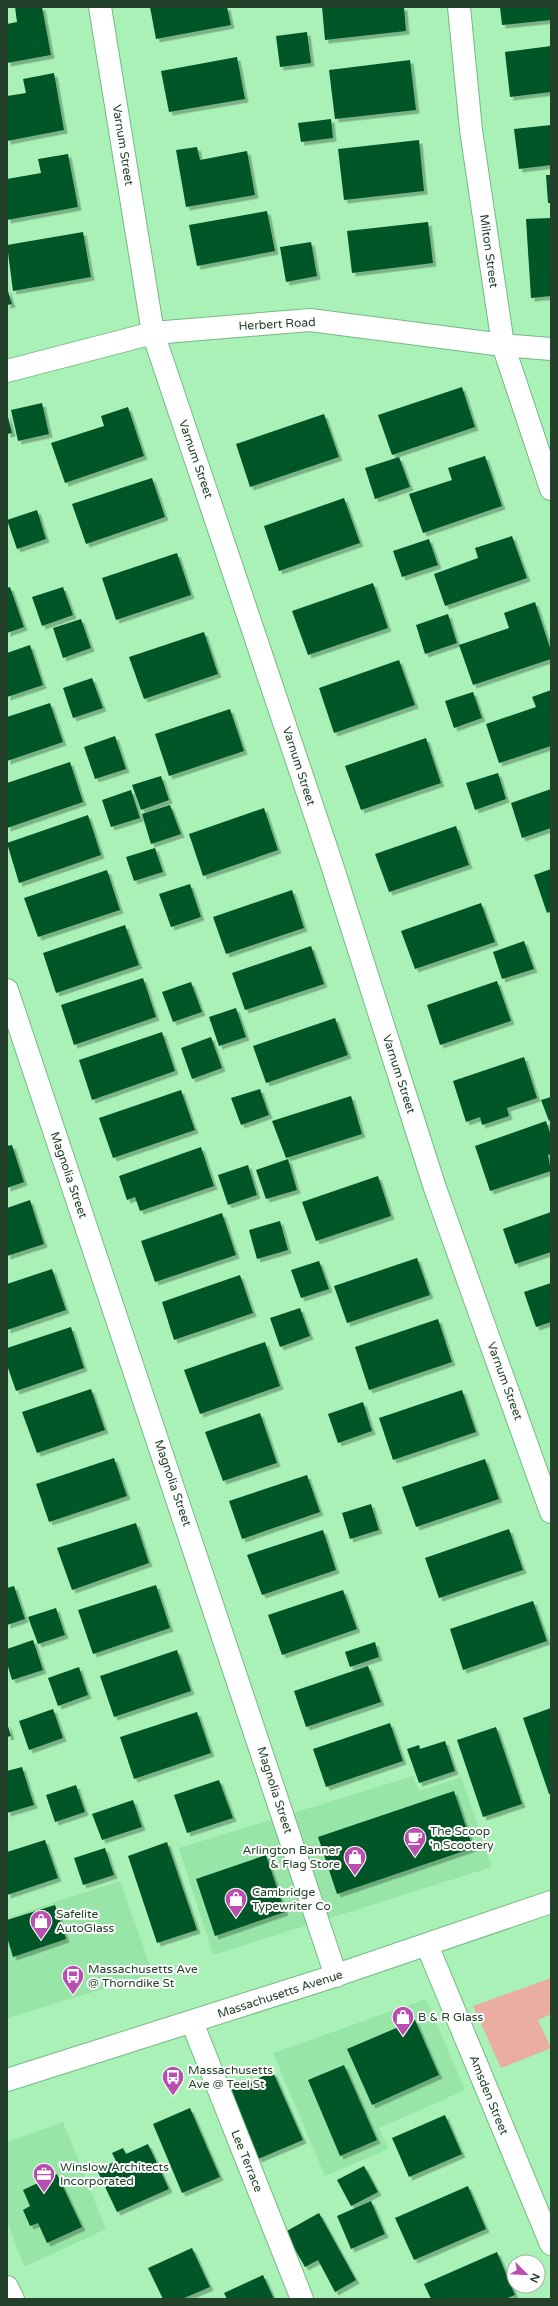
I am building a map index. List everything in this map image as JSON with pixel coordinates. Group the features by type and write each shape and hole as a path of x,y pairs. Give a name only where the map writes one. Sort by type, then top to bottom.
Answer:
{"main road":[{"name":"Varnum Street","path":"100,7 153,333 331,862 435,1188 551,1512"},
{"name":"Milton Street","path":"459,7 471,130 503,345 551,489"},
{"name":"Herbert Road","path":"7,371 153,333 310,320 503,345 551,349"},
{"name":"Magnolia Street","path":"7,990 336,1976"},
{"name":"Massachusetts Avenue","path":"7,2079 336,1976 551,1902"},
{"name":"Amsden Street","path":"427,1945 551,2244"},
{"name":"Lee Terrace","path":"192,2022 302,2299"},
{"path":"7,2287 13,2299"}],"shaded area":[{"path":"413,1776 419,1791 461,1777 492,1867 213,1955 179,1848"},
{"path":"120,1881 153,1974 7,2018 7,1918"},
{"path":"551,1978 551,2014 538,2020 551,2048 501,2068 473,2006"},
{"path":"426,1999 465,2090 379,2128 388,2149 325,2176 273,2053"},
{"path":"63,2122 106,2229 24,2267 7,2221 7,2142"}],"building":[{"path":"15,7 42,7 51,55 7,63 7,24 17,22"},
{"path":"150,7 227,7 231,25 156,39"},
{"path":"322,7 404,7 406,31 325,40"},
{"path":"500,7 551,7 551,20 502,25"},
{"path":"307,32 311,63 280,67 276,36"},
{"path":"551,46 551,92 510,97 505,52"},
{"path":"237,57 245,99 169,112 161,71"},
{"path":"410,60 416,110 335,119 329,70"},
{"path":"54,73 64,130 7,141 7,96 26,93 23,79"},
{"path":"331,119 333,138 301,142 298,123"},
{"path":"551,125 551,165 519,169 514,129"},
{"path":"419,140 424,191 344,200 338,149"},
{"path":"197,147 200,160 247,151 255,195 186,207 176,150"},
{"path":"68,154 78,207 7,220 7,179 41,173 38,159"},
{"path":"546,175 551,175 551,203 548,203"},
{"path":"267,211 275,251 197,266 189,225"},
{"path":"551,218 551,296 531,298 526,219"},
{"path":"428,222 433,263 352,273 347,231"},
{"path":"83,232 91,277 13,291 7,245"},
{"path":"311,242 317,276 286,282 280,247"},
{"path":"7,288 12,304 7,305"},
{"path":"462,387 475,427 392,455 378,415"},
{"path":"42,403 49,434 18,441 11,410"},
{"path":"128,407 144,456 65,483 51,443 104,426 101,416"},
{"path":"7,413 12,433 7,434"},
{"path":"324,414 339,457 250,487 236,444"},
{"path":"485,456 502,506 423,533 409,494 452,480 448,468"},
{"path":"399,457 410,487 375,499 365,468"},
{"path":"152,478 165,517 86,544 72,504"},
{"path":"344,498 360,543 279,571 264,526"},
{"path":"37,510 46,539 17,549 7,520"},
{"path":"512,536 527,578 445,606 434,574 478,558 475,548"},
{"path":"429,539 438,565 402,577 393,551"},
{"path":"177,553 191,595 116,620 102,578"},
{"path":"373,583 388,628 308,655 292,611"},
{"path":"10,587 24,627 7,633 7,588"},
{"path":"63,587 73,615 42,626 32,597"},
{"path":"535,602 551,651 551,659 473,685 459,645 509,628 504,613"},
{"path":"448,614 457,643 425,654 416,625"},
{"path":"81,619 91,648 63,658 53,628"},
{"path":"204,632 218,674 144,699 129,657"},
{"path":"30,645 43,685 7,697 7,653"},
{"path":"399,660 415,705 334,733 319,688"},
{"path":"92,678 103,708 73,718 63,688"},
{"path":"551,690 551,746 499,763 486,724 536,707 532,697"},
{"path":"473,692 482,718 454,728 445,701"},
{"path":"50,703 63,742 7,761 7,717"},
{"path":"230,709 244,751 169,776 155,734"},
{"path":"115,736 126,769 95,779 84,747"},
{"path":"426,738 441,783 361,810 345,766"},
{"path":"70,762 83,802 7,828 7,783"},
{"path":"498,773 506,799 475,810 466,783"},
{"path":"161,776 169,800 141,810 132,785"},
{"path":"551,789 551,828 522,838 511,803"},
{"path":"131,790 140,818 111,827 102,800"},
{"path":"170,805 181,834 151,844 142,814"},
{"path":"264,808 278,850 203,876 189,834"},
{"path":"88,815 101,855 19,883 7,843"},
{"path":"456,826 469,865 389,892 375,854"},
{"path":"155,848 163,872 134,881 126,857"},
{"path":"551,869 551,911 547,913 534,875"},
{"path":"107,870 120,910 38,937 24,898"},
{"path":"190,884 201,917 171,927 159,894"},
{"path":"292,890 304,928 226,954 213,917"},
{"path":"481,903 495,942 415,969 401,931"},
{"path":"125,925 139,965 56,993 43,953"},
{"path":"524,941 534,969 502,979 493,952"},
{"path":"311,946 324,984 245,1010 232,973"},
{"path":"143,978 156,1017 74,1045 61,1005"},
{"path":"497,981 511,1021 440,1045 427,1005"},
{"path":"191,982 202,1012 173,1022 162,992"},
{"path":"236,1008 246,1037 219,1046 209,1017"},
{"path":"335,1018 348,1055 266,1083 253,1046"},
{"path":"162,1032 175,1071 92,1100 79,1060"},
{"path":"211,1037 222,1068 192,1079 181,1048"},
{"path":"524,1057 537,1098 507,1108 509,1116 482,1125 480,1117 466,1122 453,1081"},
{"path":"260,1089 269,1115 241,1125 231,1098"},
{"path":"181,1090 195,1130 113,1158 99,1118"},
{"path":"351,1096 362,1134 286,1158 272,1121"},
{"path":"551,1097 551,1120 549,1121 541,1100"},
{"path":"546,1121 551,1136 551,1154 548,1155 551,1171 490,1191 475,1146"},
{"path":"12,1145 24,1182 7,1188 7,1146"},
{"path":"201,1147 214,1186 140,1211 135,1197 127,1200 119,1176"},
{"path":"288,1159 297,1190 266,1199 256,1170"},
{"path":"248,1165 257,1195 228,1205 218,1175"},
{"path":"378,1176 391,1216 316,1241 302,1202"},
{"path":"30,1200 44,1244 7,1256 7,1208"},
{"path":"551,1212 551,1252 515,1264 503,1229"},
{"path":"222,1213 236,1255 155,1282 141,1241"},
{"path":"280,1221 288,1250 257,1259 249,1230"},
{"path":"417,1258 430,1295 347,1323 334,1286"},
{"path":"319,1261 329,1289 301,1298 291,1270"},
{"path":"52,1269 66,1310 7,1330 7,1284"},
{"path":"240,1275 253,1313 174,1340 162,1302"},
{"path":"551,1283 551,1322 536,1327 524,1292"},
{"path":"300,1308 310,1336 280,1347 270,1318"},
{"path":"438,1319 452,1362 369,1390 355,1347"},
{"path":"71,1327 84,1368 16,1391 7,1365 7,1348"},
{"path":"265,1342 280,1386 200,1414 184,1370"},
{"path":"91,1389 105,1430 37,1453 22,1412"},
{"path":"462,1390 476,1432 393,1460 379,1418"},
{"path":"363,1402 372,1431 338,1443 328,1414"},
{"path":"260,1413 277,1463 223,1481 205,1432"},
{"path":"114,1458 127,1496 49,1522 36,1484"},
{"path":"485,1459 499,1499 416,1527 402,1487"},
{"path":"307,1475 320,1512 242,1539 229,1501"},
{"path":"371,1504 379,1530 350,1539 342,1513"},
{"path":"136,1523 149,1563 72,1590 57,1548"},
{"path":"509,1529 523,1570 439,1598 425,1558"},
{"path":"323,1530 336,1570 262,1595 247,1555"},
{"path":"156,1585 170,1628 93,1654 78,1610"},
{"path":"14,1586 25,1619 7,1625 7,1588"},
{"path":"343,1590 357,1629 282,1655 268,1615"},
{"path":"533,1601 547,1641 463,1670 450,1629"},
{"path":"56,1608 65,1635 38,1644 28,1617"},
{"path":"33,1640 43,1670 12,1680 7,1663 7,1649"},
{"path":"375,1642 379,1657 350,1667 345,1652"},
{"path":"177,1650 191,1691 114,1717 100,1676"},
{"path":"368,1666 381,1702 306,1727 294,1691"},
{"path":"79,1667 88,1695 58,1706 48,1678"},
{"path":"551,1708 551,1794 549,1794 523,1718"},
{"path":"53,1709 63,1738 29,1750 19,1721"},
{"path":"197,1712 211,1753 134,1779 120,1737"},
{"path":"7,1723 11,1736 7,1737"},
{"path":"390,1723 403,1761 326,1787 313,1749"},
{"path":"496,1727 522,1804 483,1817 457,1740"},
{"path":"445,1741 455,1771 419,1783 407,1749 419,1745 420,1749"},
{"path":"22,1767 34,1805 7,1813 7,1771"},
{"path":"219,1780 233,1818 187,1833 174,1795"},
{"path":"76,1785 85,1812 55,1822 46,1795"},
{"path":"454,1791 473,1848 337,1894 318,1837"},
{"path":"133,1800 142,1827 102,1840 92,1814"},
{"path":"45,1840 58,1878 7,1895 7,1852"},
{"path":"167,1842 197,1930 157,1943 128,1856"},
{"path":"105,1848 114,1875 83,1885 74,1858"},
{"path":"266,1855 285,1912 215,1936 196,1879"},
{"path":"55,1905 66,1939 13,1957 7,1937 7,1920"},
{"path":"415,2020 439,2075 372,2105 347,2049"},
{"path":"344,2065 377,2140 340,2156 308,2080"},
{"path":"273,2072 303,2140 258,2159 229,2091"},
{"path":"190,2108 220,2177 182,2193 153,2124"},
{"path":"445,2115 462,2154 409,2177 392,2138"},
{"path":"148,2144 169,2189 117,2212 97,2170 116,2161 112,2153 123,2148 126,2154"},
{"path":"364,2166 378,2192 351,2206 337,2180"},
{"path":"57,2174 82,2227 47,2243 38,2223 30,2226 23,2210 30,2206 23,2190"},
{"path":"468,2186 486,2229 414,2260 395,2218"},
{"path":"371,2201 385,2234 351,2249 337,2216"},
{"path":"319,2213 356,2280 335,2292 318,2260 305,2267 285,2232"},
{"path":"192,2248 210,2287 182,2299 163,2299 148,2268"},
{"path":"497,2252 506,2274 506,2294 515,2295 505,2299 431,2299 424,2284"},
{"path":"263,2275 274,2299 227,2299 224,2293"}],"place":[{"name":"The Scoop 'n Scootery","path":"415,1858"},
{"name":"Arlington Banner & Flag Store","path":"355,1876"},
{"name":"Cambridge Typewriter Co","path":"236,1918"},
{"name":"Safelite AutoGlass","path":"41,1940"},
{"name":"Massachusetts Ave @ Thorndike St","path":"73,1996"},
{"name":"B & R Glass","path":"403,2036"},
{"name":"Massachusetts Ave @ Teel St","path":"173,2096"},
{"name":"Winslow Architects Incorporated","path":"44,2194"}]}
